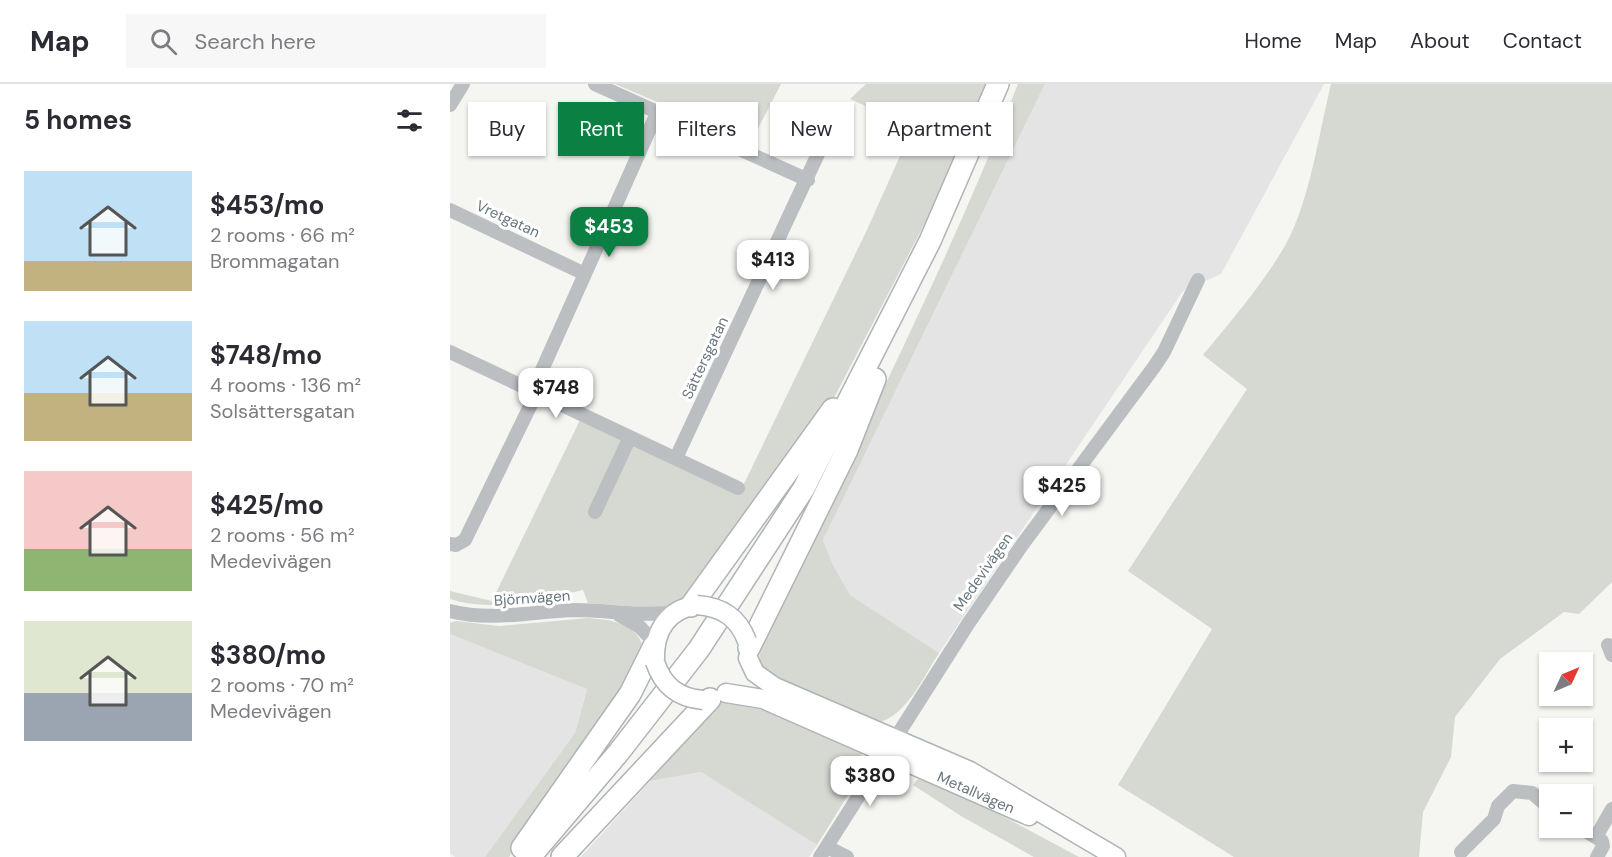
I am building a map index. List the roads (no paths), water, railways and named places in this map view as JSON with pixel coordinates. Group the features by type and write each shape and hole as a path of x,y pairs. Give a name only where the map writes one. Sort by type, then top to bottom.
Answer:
{"highway":[{"path":"748,649 785,580 847,450 886,340 998,84"},
{"path":"544,857 705,653 770,557 810,492 936,245 1006,84"},
{"path":"688,608 886,340"},
{"path":"530,857 619,752 699,648 804,488 886,340"},
{"path":"516,857 630,694 654,650"},
{"path":"562,857 713,697"}],"main road":[{"path":"688,608 723,610 738,623 748,649 741,678 713,697 677,694 667,686 654,650 662,625 688,608"},
{"name":"Metallvägen","path":"748,649 755,673 775,687 890,744"},
{"name":"Metallvägen","path":"713,697 763,699 970,771 1116,857"}],"street":[{"path":"450,105 464,84"},
{"path":"595,84 656,112"},
{"path":"450,544 456,545 465,540 535,391 656,114"},
{"path":"755,156 808,180"},
{"name":"Sättersgatan","path":"676,458 818,156"},
{"name":"Vretgatan","path":"450,210 585,274"},
{"name":"Medevivägen","path":"823,852 890,744 1022,545 1159,359 1198,280"},
{"path":"450,352 738,488"},
{"path":"595,512 630,437"},
{"name":"Björnvägen","path":"450,611 493,618 572,610 617,614 688,608"},
{"name":"Björnvägen","path":"617,614 640,627 654,650"},
{"path":"1461,852 1494,819 1498,806 1513,791 1532,793 1539,799"},
{"path":"1596,837 1612,809"},
{"path":"1593,835 1603,846 1597,857"},
{"path":"823,852 848,857"}]}
